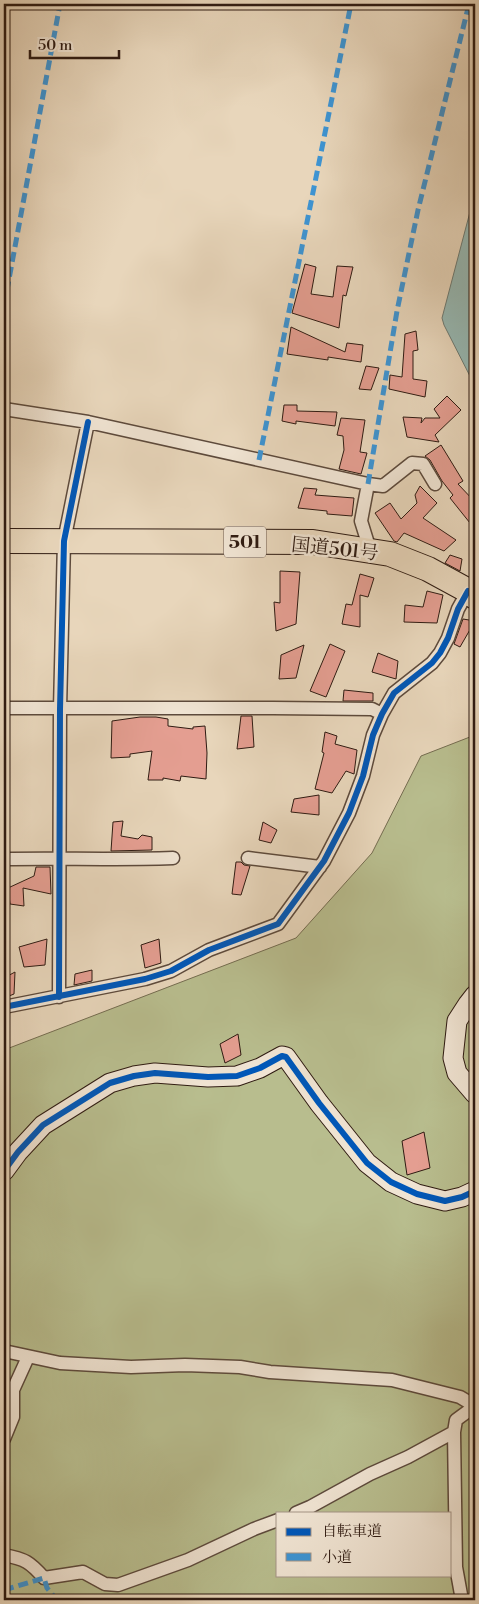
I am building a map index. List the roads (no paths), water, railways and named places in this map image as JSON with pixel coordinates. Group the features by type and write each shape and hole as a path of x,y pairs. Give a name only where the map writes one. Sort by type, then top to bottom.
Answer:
{"highway":[{"name":"国道501号","path":"4,541 313,542 390,554 470,589"}],"street":[{"path":"4,409 88,422 383,486 412,463 423,464 435,484"},
{"path":"59,997 60,709 64,541 88,422"},
{"path":"368,484 361,521 370,550"},
{"path":"4,1007 145,980 171,971 209,950 278,924 320,867 349,813 363,776 373,735 394,693 432,664 448,638 458,609 470,589"},
{"path":"4,708 372,709 382,714"},
{"path":"4,859 130,860 173,858"},
{"path":"248,858 320,867"},
{"path":"475,996 456,1021 453,1058 458,1073 475,1094"},
{"path":"4,1171 18,1152 43,1125 110,1083 134,1076 155,1073 208,1077 237,1076 260,1068 282,1056 286,1057 367,1164 391,1182 417,1194 445,1201 462,1197 475,1191"},
{"path":"4,1352 60,1363 131,1367 185,1365 240,1367 270,1372 392,1380 460,1397 475,1406 456,1420 454,1432 456,1567 462,1600"},
{"path":"4,1439 13,1417 13,1390 28,1357"},
{"path":"298,1512 454,1432"},
{"path":"4,1555 18,1557 32,1564 44,1578 83,1572 104,1584 118,1585 188,1560 276,1521"}],"water":[{"path":"475,193 475,386 442,318"}]}
